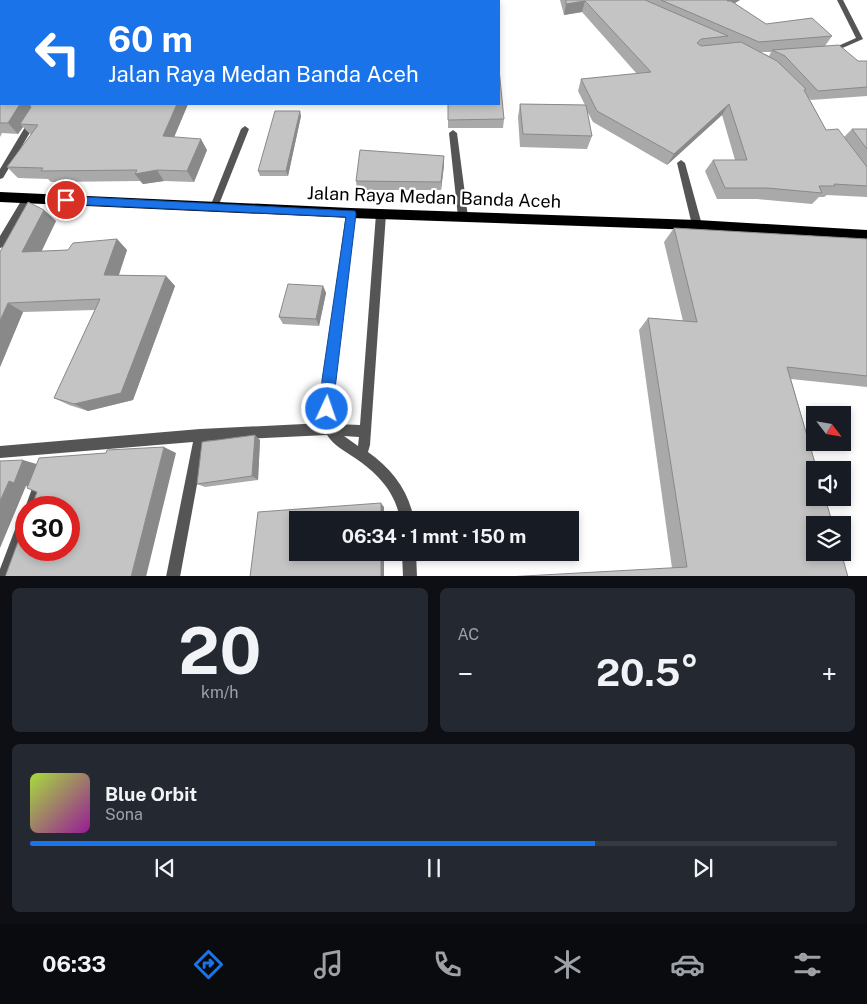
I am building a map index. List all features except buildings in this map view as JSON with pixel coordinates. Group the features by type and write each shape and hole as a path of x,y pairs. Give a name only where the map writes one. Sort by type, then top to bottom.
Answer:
{"highway":[{"name":"Jalan Raya Medan Banda Aceh","path":"0,197 351,214 697,225 867,236"}],"street":[{"path":"821,52 834,51 864,41 840,0"},
{"path":"0,176 36,117"},
{"path":"214,206 245,130"},
{"path":"453,133 463,217"},
{"path":"681,163 697,225"},
{"path":"0,244 26,198"},
{"path":"351,214 329,380 327,409 330,429 342,442 388,477 399,494 405,511"},
{"path":"361,455 380,214"},
{"path":"0,452 200,435 330,429 364,431"},
{"path":"173,576 200,435"},
{"path":"36,496 54,448"},
{"path":"4,576 15,548"},
{"path":"409,561 410,576"}],"route":[{"path":"66,200 351,214 329,380 327,409"}]}
